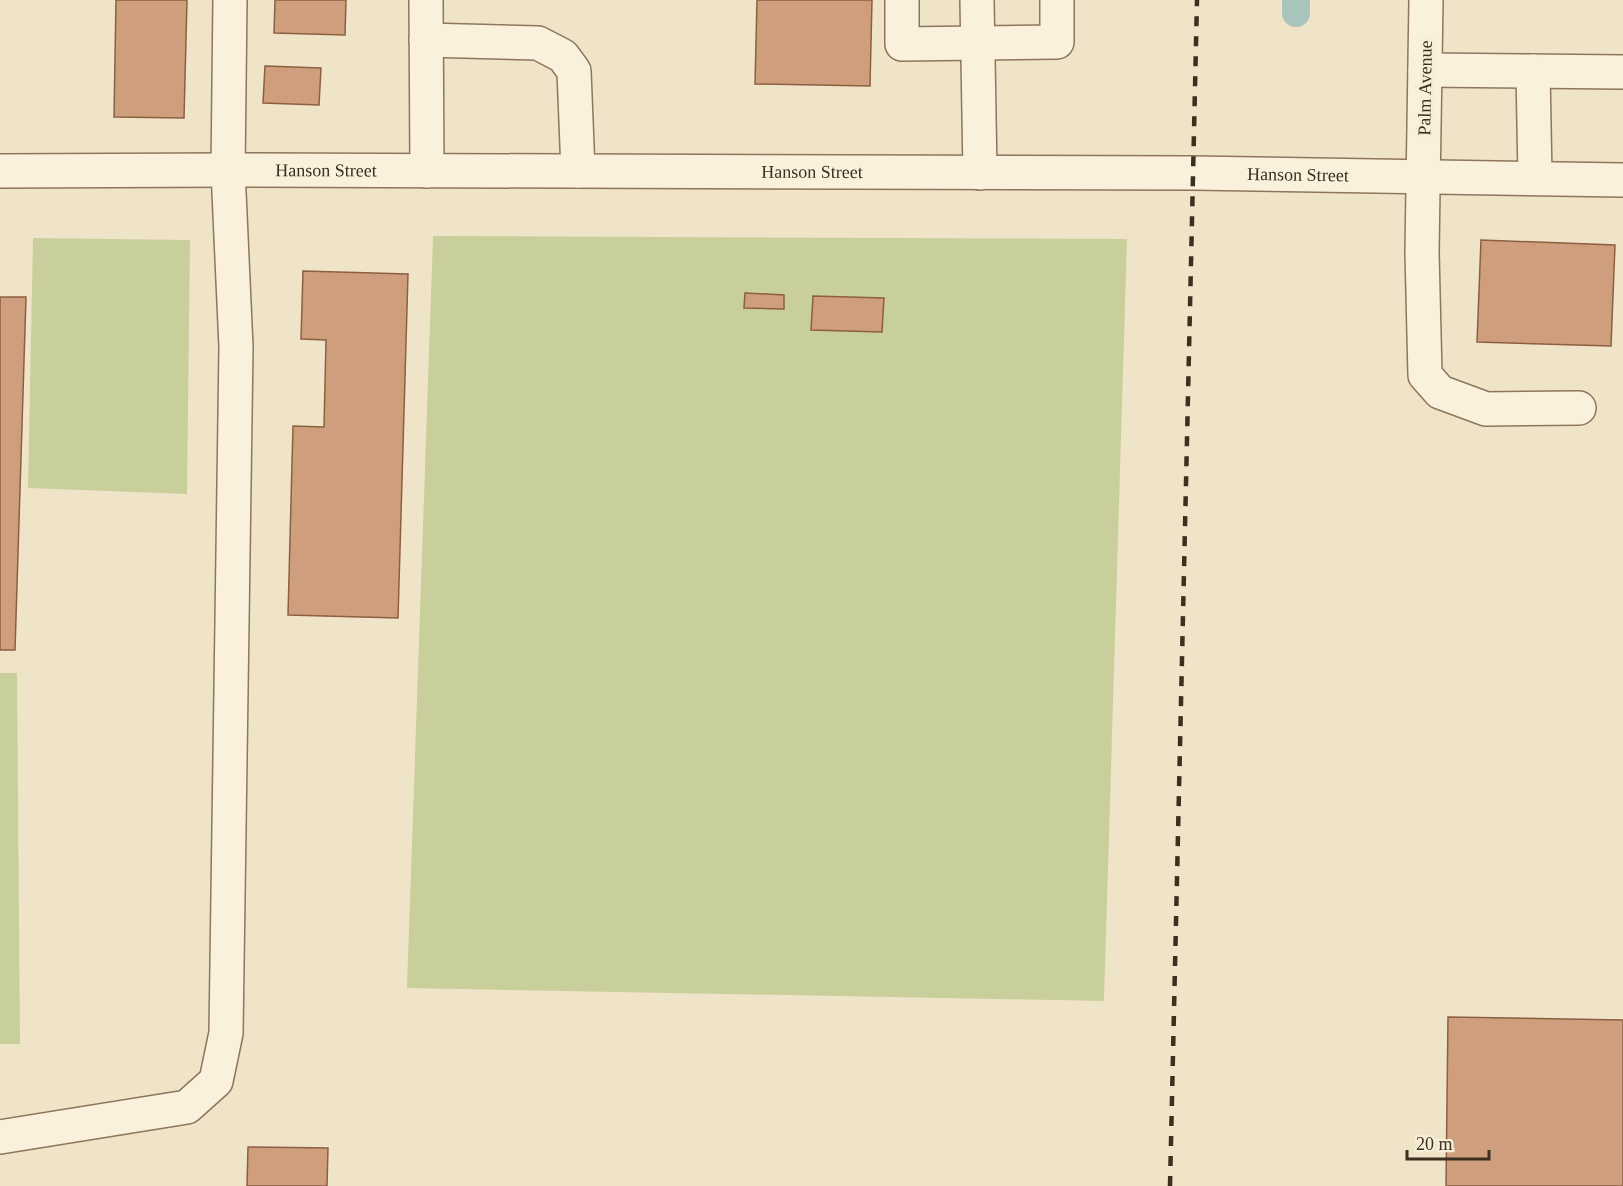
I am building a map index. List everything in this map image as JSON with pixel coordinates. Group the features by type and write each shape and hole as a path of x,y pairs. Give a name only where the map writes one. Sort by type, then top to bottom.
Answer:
{"street":[{"path":"0,1137 187,1107 216,1081 226,1033 236,347 228,170 230,0"},
{"path":"426,0 427,171"},
{"path":"902,0 902,44 1057,42 1057,0"},
{"path":"977,0 980,172"},
{"name":"Palm Avenue","path":"1426,0 1422,252 1425,375 1440,392 1486,409 1579,408"},
{"path":"426,40 538,43 563,56 574,71 578,171"},
{"path":"1425,70 1623,72"},
{"path":"1533,71 1535,178"},
{"name":"Hanson Street","path":"0,171 980,172 1623,180"}],"green space":[{"path":"433,236 1127,239 1104,1001 407,988"},
{"path":"33,238 190,240 187,494 28,488"},
{"path":"0,673 17,673 20,1044 0,1044"}],"building":[{"path":"116,0 187,0 184,118 114,117"},
{"path":"275,0 346,0 345,35 274,33"},
{"path":"757,0 872,0 870,86 755,84"},
{"path":"265,66 321,68 319,105 263,103"},
{"path":"1481,240 1615,245 1611,346 1477,342"},
{"path":"303,271 408,274 398,618 288,615 293,426 324,427 326,340 301,339"},
{"path":"745,293 784,295 784,309 744,308"},
{"path":"813,296 884,298 882,332 811,330"},
{"path":"0,297 26,297 15,650 0,650"},
{"path":"1448,1017 1623,1020 1623,1186 1446,1186"},
{"path":"248,1147 328,1148 327,1186 247,1186"}],"waterway":[{"path":"1296,0 1296,13"}],"railway":[{"path":"1170,1186 1197,0"}]}
